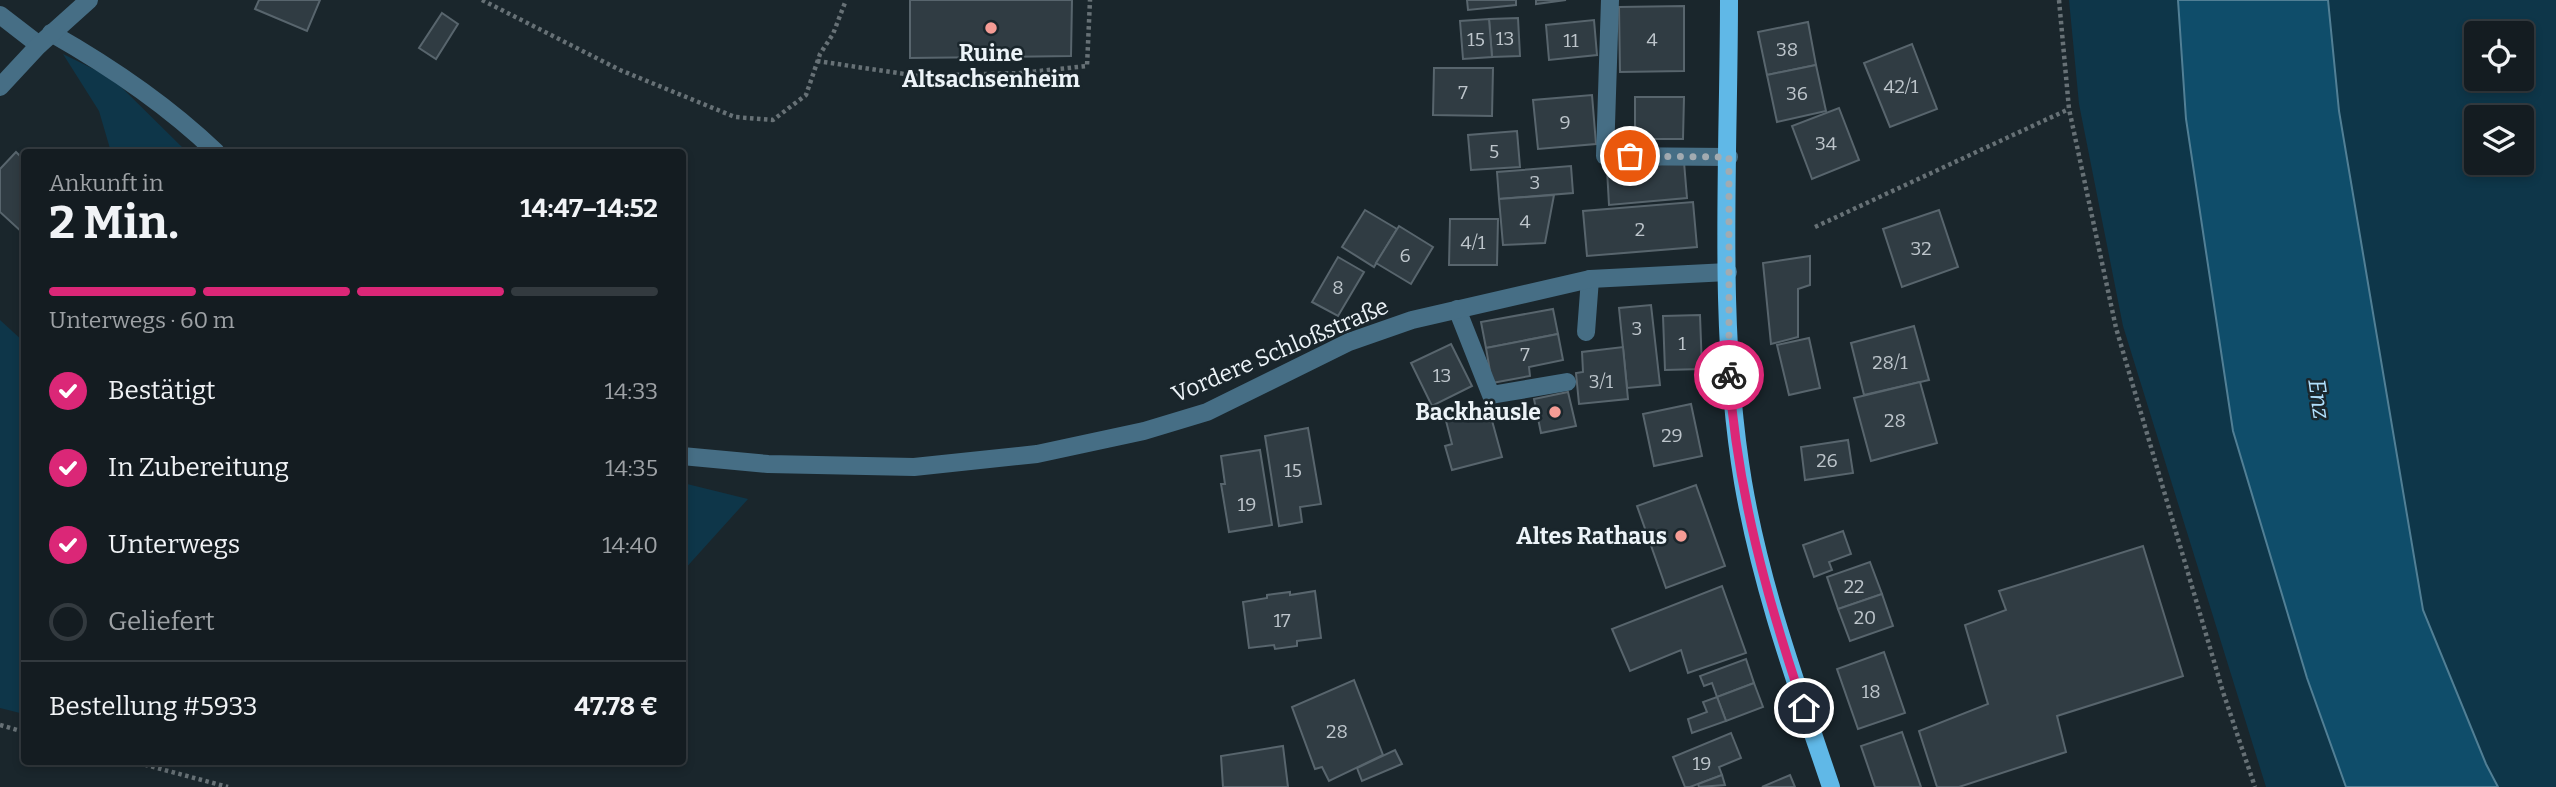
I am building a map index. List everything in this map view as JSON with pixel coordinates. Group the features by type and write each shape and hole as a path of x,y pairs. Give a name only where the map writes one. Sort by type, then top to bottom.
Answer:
{"main road":[{"path":"1730,0 1730,378 1743,481 1758,562 1831,787"}],"street":[{"path":"0,87 45,39 89,0"},
{"path":"1610,0 1605,156 1729,157"},
{"path":"0,15 45,39 105,64 157,102 212,149"},
{"name":"Vordere Schloßstraße","path":"686,456 768,464 914,467 1037,454 1143,431 1207,412 1349,342 1412,320 1590,279 1728,272"},
{"path":"1586,332 1590,279"},
{"path":"1457,309 1491,395 1567,382"}],"path":[{"path":"482,0 620,70 735,117 773,120 806,95 817,61 833,34 846,0"},
{"path":"817,61 918,76 1020,73 1087,66 1090,0"},
{"path":"2059,0 2070,109 2116,328 2223,692 2255,787"},
{"path":"1815,227 2070,109"},
{"path":"0,724 21,731"},
{"path":"146,765 228,787"}],"shaded area":[{"path":"2069,0 2178,0 2186,119 2233,431 2307,678 2346,787 2266,787 2123,326 2079,104"},
{"path":"2328,0 2556,0 2556,787 2498,787 2423,610 2339,111"},
{"path":"63,54 112,78 184,149 110,149 99,111"},
{"path":"0,320 21,339 21,713 0,708"},
{"path":"686,484 748,499 686,568"}],"water":[{"name":"Enz","path":"2178,0 2328,0 2339,111 2423,610 2498,787 2346,787 2307,678 2233,431 2186,119"}],"building":[{"path":"259,0 320,0 307,31 255,9"},
{"name":"Ruine Altsachsenheim","path":"910,0 1072,0 1071,56 910,58"},
{"path":"1467,0 1516,0 1516,5 1468,10"},
{"path":"1536,0 1566,0 1536,4"},
{"path":"1684,6 1684,71 1620,72 1619,7"},
{"path":"442,13 458,24 436,59 419,48"},
{"path":"1518,18 1520,56 1492,57 1489,19"},
{"path":"1489,19 1492,57 1463,59 1460,21"},
{"path":"1594,20 1597,55 1549,60 1546,25"},
{"path":"1808,22 1816,65 1767,75 1758,32"},
{"path":"1912,44 1937,109 1890,127 1864,63"},
{"path":"1816,65 1826,111 1777,122 1767,75"},
{"path":"1434,68 1493,68 1492,116 1433,115"},
{"path":"1592,95 1596,144 1538,149 1533,100"},
{"path":"1635,97 1684,97 1683,139 1635,139"},
{"path":"1839,108 1859,160 1812,179 1792,126"},
{"path":"1517,131 1520,167 1471,170 1468,135"},
{"path":"16,152 21,157 21,231 0,212 0,169"},
{"path":"1684,162 1687,198 1609,205 1607,169"},
{"path":"1571,166 1573,193 1499,199 1497,172"},
{"path":"1554,195 1545,243 1503,245 1499,199"},
{"path":"1693,202 1697,247 1587,256 1583,211"},
{"path":"1365,210 1397,229 1374,267 1342,247"},
{"path":"1939,210 1958,267 1902,287 1883,229"},
{"path":"1450,219 1498,219 1497,265 1449,265"},
{"path":"1399,226 1433,247 1411,284 1376,263"},
{"path":"1810,256 1810,285 1798,289 1798,337 1771,344 1763,263"},
{"path":"1338,257 1364,272 1338,316 1312,302"},
{"path":"1651,305 1660,385 1627,388 1619,308"},
{"path":"1553,309 1558,334 1486,348 1481,322"},
{"path":"1700,315 1702,369 1665,370 1663,316"},
{"path":"1914,326 1929,380 1864,395 1851,343"},
{"path":"1558,334 1563,360 1529,367 1530,376 1492,383 1486,348"},
{"path":"1809,338 1820,388 1789,395 1777,345"},
{"path":"1451,344 1472,386 1432,406 1411,363"},
{"path":"1623,347 1628,399 1579,404 1576,373 1583,372 1582,352"},
{"path":"1920,382 1937,443 1871,461 1854,398"},
{"name":"Backhäusle","path":"1568,392 1576,426 1541,433 1534,399"},
{"path":"1691,404 1702,456 1654,466 1643,414"},
{"path":"1488,406 1502,457 1452,470 1445,446 1452,444 1445,417"},
{"path":"1308,428 1321,504 1300,507 1302,522 1279,526 1265,436"},
{"path":"1848,440 1853,473 1805,480 1801,447"},
{"path":"1260,450 1272,525 1229,532 1221,484 1225,484 1221,456"},
{"name":"Altes Rathaus","path":"1696,485 1725,566 1666,588 1637,506"},
{"path":"1843,531 1851,554 1829,562 1832,570 1814,577 1803,545"},
{"path":"2143,546 2183,676 2057,716 2066,752 1959,787 1937,787 1919,731 1988,704 1965,625 2006,610 1999,591"},
{"path":"1870,562 1882,594 1838,609 1827,577"},
{"path":"1722,586 1746,653 1688,673 1681,650 1630,671 1612,629"},
{"path":"1315,591 1321,638 1297,641 1297,646 1249,648 1243,602 1267,598 1267,595"},
{"path":"1882,594 1893,626 1850,641 1838,609"},
{"path":"1884,652 1905,713 1858,729 1837,669"},
{"path":"1746,659 1754,683 1717,697 1712,683 1704,686 1700,676"},
{"path":"1354,680 1383,755 1329,781 1322,767 1315,769 1292,707"},
{"path":"1754,683 1763,707 1726,721 1717,697"},
{"path":"1717,697 1726,721 1692,733 1688,719 1707,712 1703,702"},
{"path":"1902,732 1921,787 1875,787 1861,746"},
{"path":"1731,733 1741,758 1719,767 1722,775 1685,787 1673,757"},
{"path":"1283,746 1288,787 1223,787 1221,756"},
{"path":"1395,750 1402,764 1362,781 1357,768"},
{"path":"1722,775 1725,785 1699,787 1698,784"},
{"path":"1790,775 1795,787 1762,787"}],"way so far":[{"path":"1630,156 1729,157 1729,375"}],"place":[{"name":"Ruine Altsachsenheim","path":"991,28"},
{"name":"Backhäusle","path":"1555,412"},
{"name":"Altes Rathaus","path":"1681,536"}],"route":[{"path":"1729,375 1743,481 1758,562 1804,708"}]}
